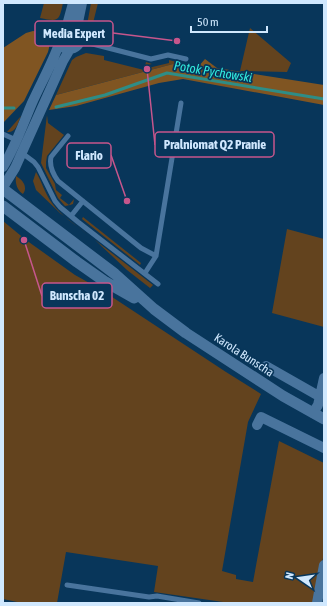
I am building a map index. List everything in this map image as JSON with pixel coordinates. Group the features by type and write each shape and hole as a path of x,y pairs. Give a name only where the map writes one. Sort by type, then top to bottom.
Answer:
{"main road":[{"name":"Karola Bunscha","path":"3,188 115,274 154,309 186,333 283,396 324,419"},
{"name":"Karola Bunscha","path":"3,206 77,262 104,280 154,309"}],"street":[{"path":"72,3 72,26 81,34 81,41 76,48 63,48 59,44 57,38 58,33 62,28 72,26"},
{"path":"72,26 82,3"},
{"path":"3,167 49,69 59,44"},
{"path":"3,188 15,168 70,49"},
{"path":"266,366 322,398"},
{"path":"313,413 322,398 324,378"},
{"path":"257,425 261,418 324,448"},
{"path":"317,603 324,565"}],"lane":[{"path":"81,41 151,59 168,55 186,59"},
{"path":"145,273 156,256 181,103"},
{"path":"3,134 16,140"},
{"path":"68,136 51,158 50,162 58,181 141,248 156,256"},
{"path":"22,153 34,162 41,172 55,201 71,216 158,284"},
{"path":"71,216 83,201"},
{"path":"67,585 149,598 157,596 199,603"}],"shaded area":[{"path":"44,3 63,3 57,19 51,20 40,18"},
{"path":"91,3 98,3 91,31 97,33 97,36 91,34 87,25"},
{"path":"250,28 291,63 287,72 240,71"},
{"path":"33,31 39,32 38,35 47,39 49,43 48,52 24,101 3,123 3,48 26,33"},
{"path":"86,53 104,56 104,60 144,70 146,62 152,64 147,65 148,68 169,63 169,60 192,67 173,64 56,95 72,60"},
{"path":"205,59 217,68 324,85 324,105 183,79 159,83 76,106 49,110 56,95 173,64 197,68"},
{"path":"47,115 48,123 64,135 47,156 46,168 55,184 56,190 62,195 60,198 69,205 74,199 73,204 70,205 65,206 58,198 41,163"},
{"path":"21,116 15,129 7,132"},
{"path":"36,172 45,192 56,208 66,218 36,190 33,181"},
{"path":"16,176 25,186 23,194 17,186"},
{"path":"83,217 141,263 140,265 82,219"},
{"path":"3,221 26,240 75,275 103,291 261,394 248,422 222,571 236,575 236,579 253,582 279,441 324,463 324,553 314,603 230,603 154,592 158,566 66,552 57,603 22,603 3,599"},
{"path":"287,229 324,239 324,327 272,313"},
{"path":"95,240 153,285 150,288 127,270"}],"waterway":[{"name":"Potok Pychowski","path":"56,107 105,95 167,73 324,99"},
{"name":"Potok Pychowski","path":"3,108 14,108"}],"place":[{"name":"Media Expert","path":"177,41"},
{"name":"Pralniomat Q2 Pranie","path":"147,69"},
{"name":"Flario","path":"127,201"},
{"name":"Bunscha 02","path":"24,240"}]}
